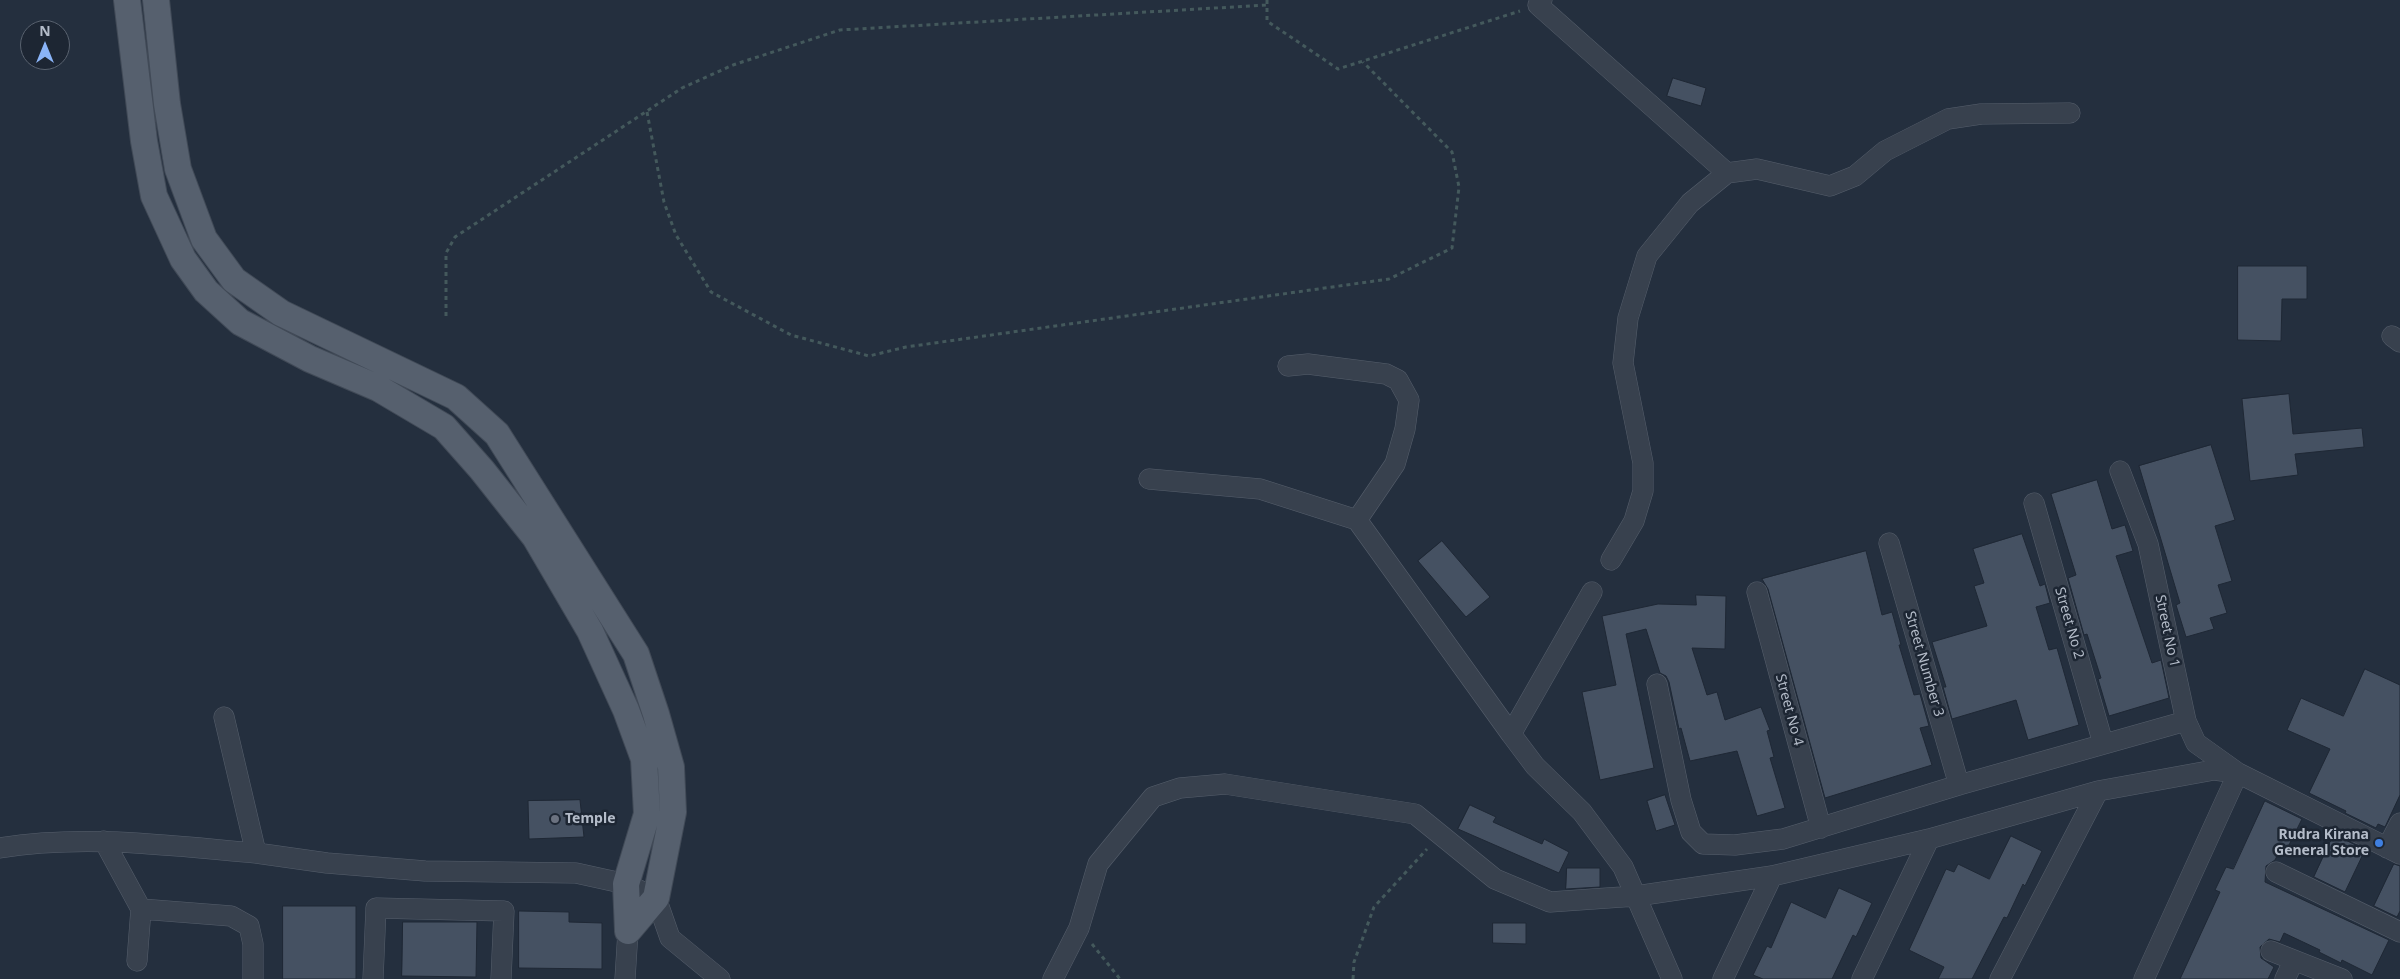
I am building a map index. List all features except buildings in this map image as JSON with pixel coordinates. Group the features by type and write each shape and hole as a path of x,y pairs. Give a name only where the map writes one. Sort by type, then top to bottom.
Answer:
{"main road":[{"path":"127,0 144,141 154,196 183,259 206,292 240,322 310,359 378,388 444,427 482,470 535,537 590,631 626,710 644,759 646,814 626,884 628,931"},
{"path":"156,0 167,104 178,169 204,239 234,280 282,312 456,397 497,434 636,654 671,767 673,812 656,898 628,931"}],"street":[{"path":"1540,3 1727,173"},
{"path":"1611,560 1634,521 1643,491 1643,463 1623,364 1631,309 1647,256 1690,203 1727,173 1757,169 1830,186 1856,176 1886,151 1948,119 1981,114 2070,112"},
{"path":"1288,366 1308,364 1386,374 1398,380 1409,400 1405,429 1395,464 1357,520"},
{"name":"Street No 1","path":"2120,471 2148,544 2186,721 2196,743 2238,773"},
{"path":"1150,478 1260,489 1357,520 1535,766 1582,812 1623,867 1672,979"},
{"name":"Street No 2","path":"2034,503 2103,743"},
{"name":"Street Number 3","path":"1889,543 1959,786"},
{"path":"1511,734 1592,592"},
{"name":"Street No 4","path":"1757,592 1821,828"},
{"path":"1657,684 1681,800 1690,832 1703,844 1735,845 1783,839 2103,743 2186,721"},
{"path":"224,716 256,853"},
{"path":"1054,979 1079,928 1098,864 1153,797 1180,788 1225,784 1415,814 1441,833 1495,879 1550,902 1636,896 1772,876 1929,839 2098,791 2214,770 2238,773 2394,851 2400,823"},
{"path":"2144,979 2238,773"},
{"path":"2000,979 2098,791"},
{"path":"1862,979 1929,839"},
{"path":"0,848 38,842 104,841 256,853 327,863 425,871 576,873 626,884 656,898 670,938 720,979"},
{"path":"104,841 141,909 137,961"},
{"path":"2276,872 2400,932"},
{"path":"1723,979 1772,876"},
{"path":"372,979 376,908 504,911 501,979"},
{"path":"141,909 231,916 250,926 253,944 253,979"},
{"path":"625,979 628,931"},
{"path":"2271,951 2342,979"},
{"path":"2285,979 2294,960"}],"path":[{"path":"446,316 446,254 454,237 682,88 733,65 840,30 1267,2 1267,21 1338,69 1540,3"},
{"path":"648,112 664,202 676,236 711,292 791,335 870,356 906,347 1389,279 1452,248 1459,187 1452,152 1363,62"},
{"path":"1354,979 1354,962 1374,907 1441,833"},
{"path":"1079,928 1120,979"}],"place":[{"name":"Temple","path":"555,819"},
{"name":"Rudra Kirana General Store","path":"2379,843"}]}
